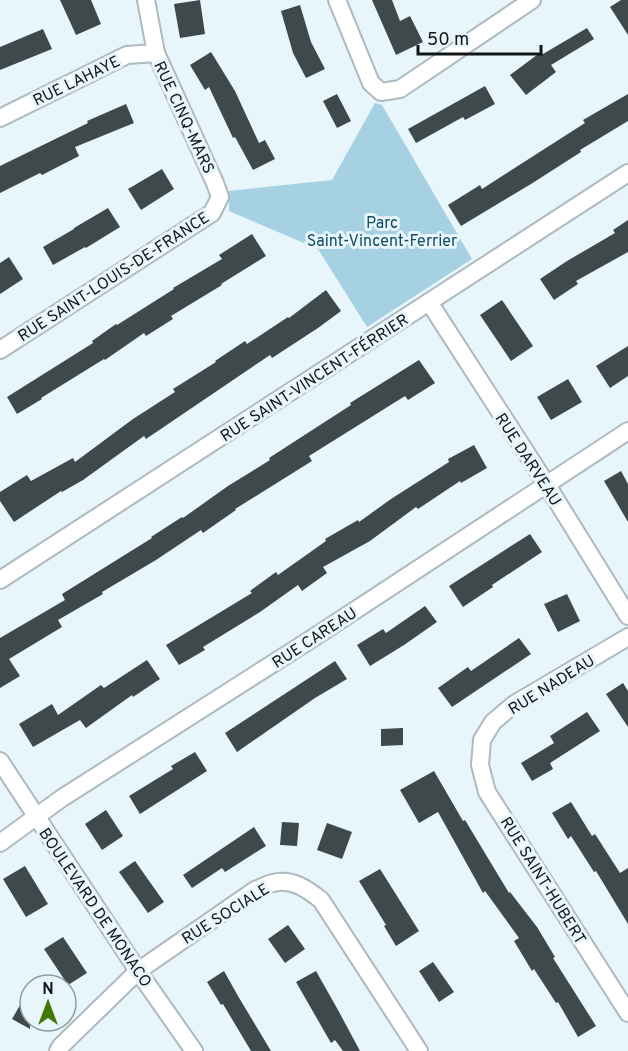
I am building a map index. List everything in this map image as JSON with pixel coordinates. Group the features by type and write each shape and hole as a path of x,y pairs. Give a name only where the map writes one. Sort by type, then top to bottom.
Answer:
{"street":[{"name":"RUE CINQ-MARS","path":"146,0 156,53 220,197"},
{"path":"337,0 371,83 381,92 400,88 531,0"},
{"name":"RUE LAHAYE","path":"0,118 127,55 156,53"},
{"name":"RUE SAINT-VINCENT-FÉRRIER","path":"0,580 628,173"},
{"name":"RUE SAINT-LOUIS-DE-FRANCE","path":"0,350 212,213 220,197"},
{"name":"RUE DARVEAU","path":"429,302 628,616"},
{"name":"RUE CAREAU","path":"0,843 62,798 313,638 628,431"},
{"name":"RUE NADEAU","path":"482,740 493,722 513,705 628,637"},
{"name":"RUE SAINT-HUBERT","path":"482,740 480,765 487,792 628,1013"},
{"name":"BOULEVARD DE MONACO","path":"0,762 138,971 194,1051"},
{"name":"RUE SOCIALE","path":"58,1051 138,971 255,890 274,882 292,883 305,888 321,900 419,1051"}],"green space":[{"name":"Parc Saint-Vincent-Ferrier","path":"375,103 382,105 472,259 367,327 318,249 229,211 229,191 332,180"}],"building":[{"path":"60,0 91,0 101,24 76,35"},
{"path":"200,0 205,34 180,38 174,4"},
{"path":"372,0 392,0 400,21 410,16 423,42 396,55"},
{"path":"621,0 628,0 628,35 610,7"},
{"path":"300,5 311,42 325,69 306,78 293,53 281,11"},
{"path":"587,28 594,39 551,65 556,72 526,95 510,75 541,52 543,54"},
{"path":"43,29 52,49 0,70 0,47"},
{"path":"211,52 235,91 259,143 265,140 275,159 253,170 235,137 233,138 209,87 205,90 190,65"},
{"path":"485,86 495,104 465,120 463,117 416,143 408,129"},
{"path":"337,94 351,121 337,128 323,101"},
{"path":"628,94 628,121 461,226 448,205 480,185 482,189 585,123 583,120"},
{"path":"126,104 134,123 75,147 79,156 0,193 0,166 88,123 87,121"},
{"path":"162,169 174,189 141,210 128,189"},
{"path":"108,208 120,227 53,265 43,247"},
{"path":"628,220 628,252 576,281 578,284 554,300 540,279 615,233 613,230"},
{"path":"252,234 266,256 171,316 173,319 146,336 144,333 17,414 7,397 93,343 92,341 116,324 222,259 219,255"},
{"path":"9,257 23,279 0,294 0,263"},
{"path":"326,290 341,311 272,358 270,355 146,439 144,436 83,480 61,491 14,522 0,501 0,492 27,475 31,481 73,458 75,462 133,419 175,392 173,389 245,341 247,344 289,318"},
{"path":"502,300 533,346 511,361 480,315"},
{"path":"628,346 628,376 610,388 596,366"},
{"path":"419,360 435,383 408,400 405,396 309,456 312,461 235,509 203,533 201,530 102,592 103,594 58,620 62,627 9,659 20,676 0,688 0,638 65,600 62,594 183,518 351,405 350,403"},
{"path":"568,379 582,402 551,420 537,397"},
{"path":"474,445 487,468 461,483 460,481 418,509 416,507 370,541 323,567 327,573 302,591 298,585 260,612 203,647 205,650 179,665 166,645 252,593 250,591 276,572 278,575 326,541 325,539 358,520 359,522 449,462 448,459"},
{"path":"621,471 628,484 628,522 604,481"},
{"path":"530,534 542,552 463,607 449,586"},
{"path":"567,594 580,621 558,632 544,604"},
{"path":"425,606 437,622 370,666 357,645 383,629 386,633"},
{"path":"519,638 531,654 452,707 438,688 468,667 471,671"},
{"path":"147,660 160,679 133,697 132,695 86,728 80,720 33,747 19,724 52,704 58,715 101,685 104,688"},
{"path":"335,661 347,679 315,698 237,752 225,733"},
{"path":"623,683 628,691 628,727 606,694"},
{"path":"587,712 600,731 550,763 553,769 532,781 521,763 554,743 550,736"},
{"path":"403,728 403,745 381,746 381,729"},
{"path":"195,752 207,771 140,814 129,796 173,769 171,766"},
{"path":"434,771 509,893 537,927 555,957 553,958 596,1026 578,1037 558,1002 556,1003 534,969 532,971 514,941 519,938 485,891 483,893 438,812 419,823 400,790"},
{"path":"571,802 592,836 595,834 620,873 628,868 628,924 596,871 594,872 571,836 568,839 552,813"},
{"path":"106,810 123,836 102,850 85,824"},
{"path":"282,822 299,823 297,846 280,845"},
{"path":"327,823 352,832 342,859 317,850"},
{"path":"254,827 266,846 225,872 222,868 192,888 183,875"},
{"path":"135,861 164,902 148,913 119,872"},
{"path":"25,866 48,904 26,917 3,879"},
{"path":"380,869 419,931 396,946 359,881"},
{"path":"288,925 305,949 285,963 268,939"},
{"path":"63,937 87,973 78,979 78,973 60,973 44,949"},
{"path":"433,962 454,992 439,1002 419,971"},
{"path":"224,971 271,1051 251,1051 207,982"},
{"path":"316,971 360,1051 343,1051 335,1040 331,1043 296,982"},
{"path":"18,1009 18,1022 12,1019"}]}
